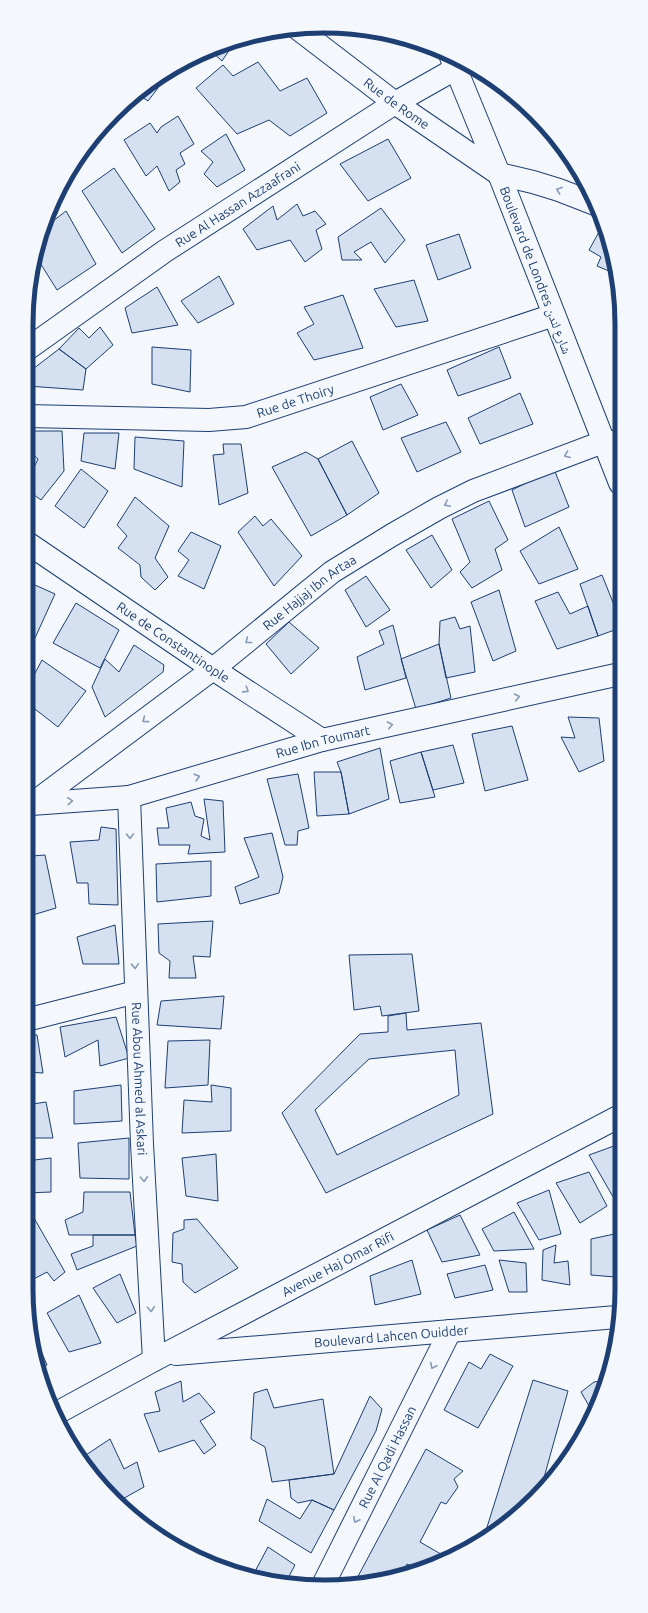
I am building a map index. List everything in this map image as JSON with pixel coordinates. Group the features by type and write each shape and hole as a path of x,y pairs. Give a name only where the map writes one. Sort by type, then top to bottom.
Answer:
{"street":[{"name":"Rue de Rome","path":"304,34 395,103 499,174"},
{"name":"Rue Al Hassan Azzaafrani","path":"33,345 165,251 455,64"},
{"name":"Boulevard de Londres شارع لندن","path":"458,66 554,315 612,442 615,457"},
{"path":"499,174 552,188 588,201"},
{"name":"Rue de Thoiry","path":"33,416 209,420 246,417 554,315"},
{"name":"Rue Hajjaj Ibn Artaa","path":"33,801 213,669 332,572 392,535 473,491 612,442"},
{"name":"Rue de Constantinople","path":"33,547 213,669 322,740"},
{"name":"Rue Ibn Toumart","path":"33,804 129,797 322,740 615,675"},
{"name":"Rue Abou Ahmed al Askari","path":"129,797 142,1144 160,1358"},
{"path":"33,1018 136,992"},
{"name":"Avenue Haj Omar Rifi","path":"60,1411 615,1119"},
{"name":"Boulevard Lahcen Ouidder","path":"160,1358 614,1317"},
{"name":"Rue Al Qadi Hassan","path":"326,1580 450,1331"}],"building":[{"path":"231,48 222,61 215,54"},
{"path":"258,62 280,91 307,78 327,113 290,136 269,120 237,134 196,88 223,65 233,76"},
{"path":"157,85 158,88 148,101 142,97"},
{"path":"178,116 194,144 180,153 185,164 176,170 180,182 169,191 157,166 146,176 124,140 150,123 157,133 161,127"},
{"path":"226,134 245,170 217,187 204,174 213,162 201,151"},
{"path":"388,139 411,178 368,201 340,164"},
{"path":"114,168 155,229 122,253 82,191"},
{"path":"297,204 303,216 315,211 326,224 316,230 322,249 305,262 290,240 257,250 243,229 273,206 277,220"},
{"path":"381,208 405,240 385,263 371,242 354,252 362,260 342,260 338,237"},
{"path":"66,211 96,264 57,290 40,263 51,223"},
{"path":"599,232 601,233 610,271 597,266 601,257 589,250"},
{"path":"459,234 471,268 438,280 426,245"},
{"path":"219,276 234,304 198,323 181,301"},
{"path":"414,280 428,321 396,327 374,289"},
{"path":"157,287 178,325 132,333 125,308"},
{"path":"343,295 363,348 314,360 297,333 314,324 304,307"},
{"path":"100,327 113,345 86,369 59,349 79,328 89,338"},
{"path":"152,347 191,350 190,392 152,384"},
{"path":"499,347 511,378 458,396 447,370"},
{"path":"59,349 86,369 83,390 33,386 33,369"},
{"path":"401,384 418,415 383,430 370,397"},
{"path":"520,393 533,424 480,444 468,418"},
{"path":"446,422 461,452 417,472 401,438"},
{"path":"33,431 62,431 64,471 41,500 33,494 33,469 38,459 33,455"},
{"path":"84,433 119,433 115,469 81,461"},
{"path":"135,437 184,441 182,487 134,469"},
{"path":"352,441 379,493 347,515 318,459"},
{"path":"223,444 241,444 248,493 219,505 213,455 224,454"},
{"path":"306,452 318,459 347,515 311,536 272,467"},
{"path":"81,469 108,491 84,528 55,506"},
{"path":"554,469 569,507 525,527 512,490"},
{"path":"135,497 169,526 155,558 168,577 155,590 141,577 140,565 118,548 127,536 117,525"},
{"path":"489,501 508,540 495,549 502,570 472,588 460,572 470,562 452,519"},
{"path":"255,516 263,526 271,519 302,556 274,586 238,532"},
{"path":"559,527 578,569 539,584 520,551"},
{"path":"191,532 221,546 204,589 178,576 189,560 178,551"},
{"path":"432,535 452,570 431,588 406,550"},
{"path":"602,575 615,608 615,630 598,636 580,584"},
{"path":"366,576 390,610 366,627 345,590"},
{"path":"33,584 55,594 35,638 33,637"},
{"path":"499,590 516,651 493,661 471,602"},
{"path":"558,592 570,614 588,606 598,636 557,649 535,601"},
{"path":"76,603 119,630 100,668 53,643"},
{"path":"455,617 460,629 470,626 475,672 446,678 439,644 440,621"},
{"path":"289,622 319,648 291,674 266,644"},
{"path":"393,625 406,678 365,690 357,657 384,644 379,631"},
{"path":"439,644 451,698 416,709 401,659"},
{"path":"134,645 164,665 163,672 105,717 92,687 105,659 119,672"},
{"path":"42,660 86,691 58,727 33,707 33,677"},
{"path":"568,717 599,718 604,761 579,772 561,737 575,738"},
{"path":"512,726 528,780 485,791 472,734"},
{"path":"453,745 464,783 433,790 421,752"},
{"path":"380,748 389,799 349,814 341,772 337,762"},
{"path":"421,752 435,797 400,803 390,761"},
{"path":"314,772 341,772 349,814 317,816"},
{"path":"298,774 309,828 298,831 297,845 285,845 267,779"},
{"path":"204,799 223,801 225,852 188,854 190,845 159,845 157,828 169,828 166,808 191,802 195,816 204,819 201,836 210,840"},
{"path":"101,827 116,829 118,905 89,904 88,883 77,883 70,842 99,840"},
{"path":"272,833 283,877 279,893 240,904 235,887 259,877 244,838"},
{"path":"45,855 56,908 33,915 33,856"},
{"path":"211,861 211,896 157,902 156,864"},
{"path":"213,921 210,957 193,956 196,978 169,978 170,961 159,953 158,924"},
{"path":"115,925 119,964 83,964 77,937"},
{"path":"412,954 419,1011 382,1016 380,1006 354,1010 349,955"},
{"path":"224,996 221,1029 157,1025 161,1001"},
{"path":"406,1013 407,1030 481,1023 493,1114 326,1193 282,1113 360,1034 388,1032 388,1016","holes":["455,1050 459,1095 337,1155 315,1110 369,1059"]},
{"path":"116,1017 129,1058 100,1066 98,1040 65,1057 60,1027"},
{"path":"33,1035 37,1035 43,1073 33,1072"},
{"path":"210,1040 208,1085 165,1088 168,1041"},
{"path":"121,1085 122,1121 74,1124 74,1091"},
{"path":"211,1085 231,1088 231,1131 182,1133 184,1100 212,1102"},
{"path":"46,1102 53,1138 33,1138 33,1104"},
{"path":"129,1138 129,1179 80,1178 78,1143"},
{"path":"614,1146 615,1200 589,1155"},
{"path":"216,1154 218,1201 186,1196 182,1158"},
{"path":"51,1158 51,1192 33,1193 33,1160"},
{"path":"589,1172 607,1206 580,1223 556,1183"},
{"path":"549,1190 561,1234 539,1240 517,1203"},
{"path":"84,1192 130,1192 135,1235 69,1235 65,1220 83,1212"},
{"path":"514,1212 534,1249 494,1251 482,1229"},
{"path":"460,1215 480,1255 442,1262 427,1230"},
{"path":"33,1216 65,1272 54,1281 47,1272 33,1279"},
{"path":"197,1219 238,1268 195,1293 183,1282 182,1264 172,1262 173,1233 184,1229 184,1220"},
{"path":"615,1234 615,1277 591,1275 591,1239"},
{"path":"93,1235 135,1235 137,1246 77,1270 71,1254 93,1246"},
{"path":"556,1245 554,1263 568,1261 570,1285 542,1280 543,1250"},
{"path":"412,1260 421,1294 375,1305 370,1276"},
{"path":"499,1260 526,1263 527,1292 509,1292"},
{"path":"485,1265 493,1290 455,1298 447,1274"},
{"path":"120,1274 136,1313 117,1323 93,1288"},
{"path":"79,1295 101,1343 69,1352 47,1313"},
{"path":"39,1346 47,1365 43,1366"},
{"path":"490,1354 513,1366 478,1428 444,1410 469,1362 481,1369"},
{"path":"533,1380 568,1391 543,1481 516,1508 486,1531"},
{"path":"181,1381 183,1402 199,1393 215,1412 200,1421 216,1445 204,1454 194,1440 159,1452 144,1414 160,1411 155,1392"},
{"path":"601,1381 590,1407 581,1392 594,1382"},
{"path":"267,1389 274,1408 323,1399 334,1474 272,1482 265,1447 251,1439 254,1393"},
{"path":"370,1396 382,1409 376,1431 334,1510 312,1500 298,1503 291,1498 289,1480 334,1474"},
{"path":"110,1439 124,1469 137,1462 144,1487 122,1499 105,1481 86,1455"},
{"path":"426,1449 463,1471 454,1479 458,1487 446,1504 441,1502 420,1542 442,1555 418,1565 413,1566 407,1564 404,1569 357,1578"},
{"path":"267,1499 300,1519 312,1500 334,1510 311,1553 259,1521"},
{"path":"268,1547 295,1565 288,1578 255,1571"}]}
